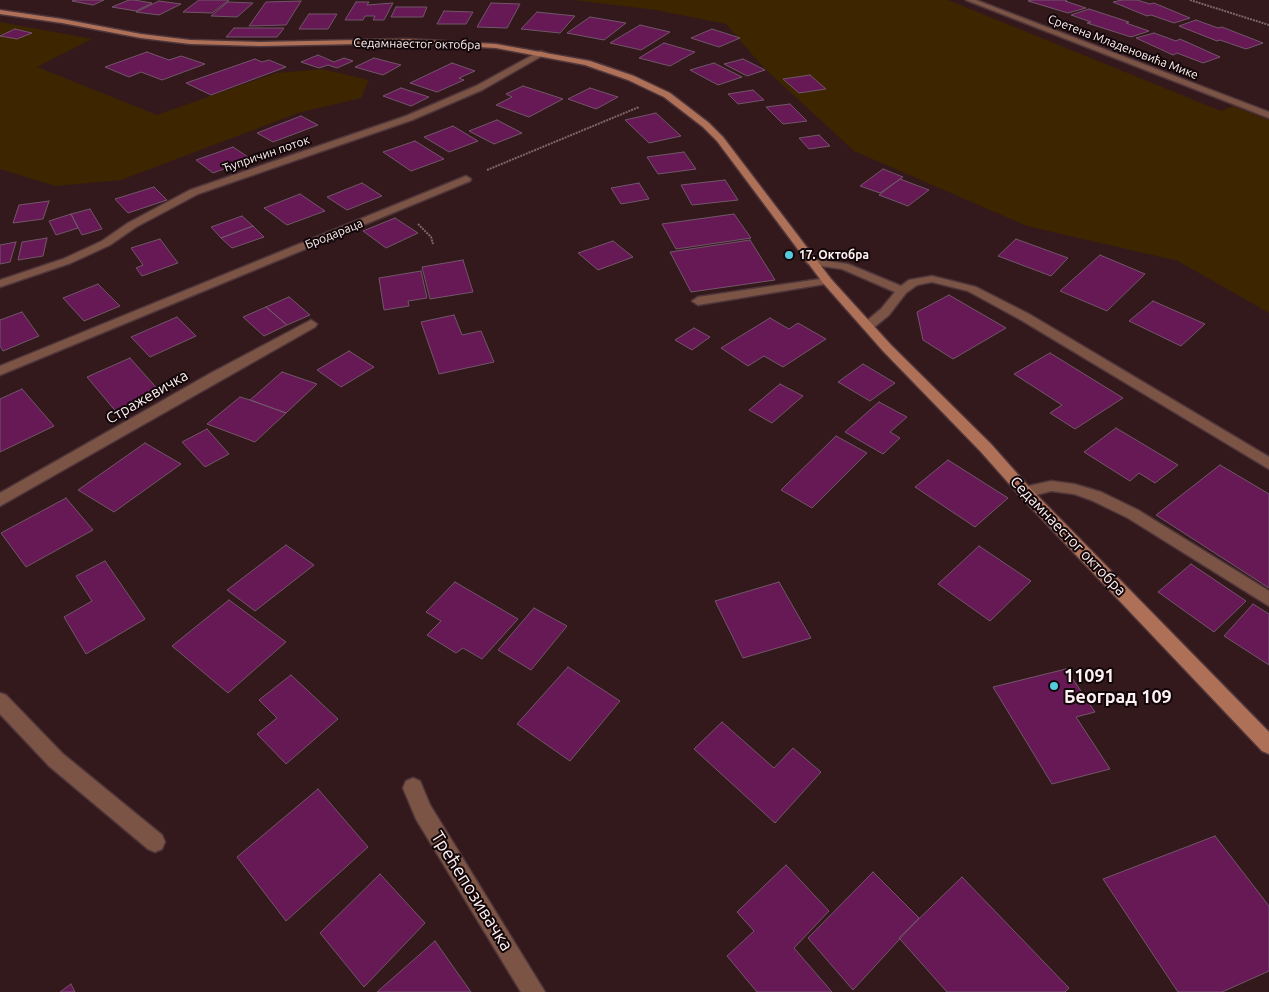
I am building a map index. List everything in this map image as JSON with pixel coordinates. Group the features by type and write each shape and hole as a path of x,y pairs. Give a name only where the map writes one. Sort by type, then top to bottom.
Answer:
{"street":[{"name":"Сретена Младеновића Мике","path":"970,0 1269,115"},
{"name":"Седамнаестог октобра","path":"0,12 62,21 141,36 190,42 260,44 436,42 496,46 575,59 609,70 667,95 695,116 720,139 827,281 868,326 986,448 1025,492 1269,744"},
{"name":"Ћупричин поток","path":"0,284 44,270 106,243 132,225 194,192 408,118 479,88 543,53"},
{"name":"Бродараца","path":"0,371 466,178"},
{"path":"812,262 844,266 902,291"},
{"path":"868,326 885,312 902,291 913,282 932,280 972,289 1025,317 1269,464"},
{"path":"698,301 827,281"},
{"name":"Стражевичка","path":"0,500 216,376 311,324"},
{"path":"1025,492 1051,486 1074,489 1096,496 1133,514 1269,599"},
{"path":"0,701 56,760 155,842"},
{"name":"Трећепозивачка","path":"413,788 423,812 534,992"}],"path":[{"path":"1190,0 1269,25"},
{"path":"466,178 667,95"}],"shaded area":[{"path":"573,0 948,0 1221,111 1233,106 1269,120 1269,313 1178,261 1027,226 854,151 764,68 726,24 656,10"},
{"path":"0,22 92,39 37,67 157,115 276,73 322,69 369,80 361,98 298,113 121,180 55,186 0,169"}],"building":[{"path":"104,0 93,5 72,1"},
{"path":"129,0 152,3 136,11 112,7"},
{"path":"199,0 229,0 212,13 183,12"},
{"path":"1067,0 1065,1 1086,8 1068,13 1028,1"},
{"path":"1122,0 1154,3 1190,18 1174,23 1151,15 1147,16 1113,2"},
{"path":"159,1 181,4 159,15 136,12"},
{"path":"301,1 286,25 249,26 266,2"},
{"path":"228,2 253,3 237,17 211,16"},
{"path":"356,2 369,2 367,5 393,3 384,20 373,20 375,16 365,16 363,20 345,20"},
{"path":"491,3 520,4 507,28 477,27"},
{"path":"396,7 427,7 423,17 391,17"},
{"path":"1089,9 1129,22 1126,23 1149,31 1131,37 1087,23 1091,22 1071,15"},
{"path":"444,11 473,12 466,24 437,24"},
{"path":"537,12 575,16 560,33 521,29"},
{"path":"309,14 337,14 328,29 299,29"},
{"path":"590,17 626,23 604,40 567,33"},
{"path":"1196,20 1218,28 1222,27 1263,43 1246,49 1220,40 1217,41 1179,26"},
{"path":"640,25 670,32 641,50 610,43"},
{"path":"234,28 284,28 277,37 226,37"},
{"path":"15,29 32,33 17,39 0,36"},
{"path":"712,29 740,38 719,47 691,38"},
{"path":"1154,33 1176,41 1180,39 1220,57 1203,63 1177,53 1173,55 1136,38"},
{"path":"664,43 695,52 670,66 639,58"},
{"path":"147,52 169,60 181,56 205,64 162,80 141,72 129,77 105,67"},
{"path":"318,55 334,62 344,58 353,61 337,68 328,65 319,68 301,62"},
{"path":"374,58 401,65 383,75 355,67"},
{"path":"255,59 262,62 269,60 286,67 211,95 186,83"},
{"path":"743,59 765,70 747,76 724,64"},
{"path":"452,63 475,71 459,78 464,80 437,92 410,83"},
{"path":"714,63 742,77 718,85 690,70"},
{"path":"810,75 826,89 799,93 783,79"},
{"path":"523,86 563,99 529,117 496,105 512,97 506,94"},
{"path":"401,88 429,97 411,106 383,96"},
{"path":"590,88 618,97 596,109 568,99"},
{"path":"753,90 764,100 738,104 728,94"},
{"path":"790,104 807,121 783,124 766,107"},
{"path":"656,113 681,136 649,143 625,120"},
{"path":"301,116 318,125 273,142 257,133"},
{"path":"497,120 522,133 494,144 469,131"},
{"path":"453,126 478,141 449,152 424,137"},
{"path":"819,135 830,146 809,149 799,138"},
{"path":"415,141 444,159 411,171 383,152"},
{"path":"233,147 251,159 213,173 196,160"},
{"path":"684,152 696,169 658,174 647,157"},
{"path":"883,169 903,177 880,193 860,186"},
{"path":"900,179 929,190 908,206 879,195"},
{"path":"725,180 738,200 692,205 681,185"},
{"path":"362,183 382,196 347,210 327,197"},
{"path":"639,183 649,199 621,204 611,188"},
{"path":"154,187 167,200 128,213 115,199"},
{"path":"300,194 325,211 287,225 264,208"},
{"path":"49,201 43,219 13,223 19,205"},
{"path":"90,209 102,229 82,235 71,214"},
{"path":"71,214 78,228 56,235 49,221"},
{"path":"734,214 751,238 676,249 662,224"},
{"path":"242,216 253,226 221,238 211,227"},
{"path":"395,218 418,233 386,248 363,231"},
{"path":"253,226 264,237 232,248 221,238"},
{"path":"47,238 43,256 18,260 22,242"},
{"path":"160,239 178,263 142,276 136,268 143,265 131,248"},
{"path":"1016,239 1068,258 1051,276 998,256"},
{"path":"750,240 775,280 691,292 670,252"},
{"path":"613,241 633,257 598,270 578,253"},
{"path":"16,242 10,262 0,264 0,245"},
{"path":"1100,255 1145,274 1107,311 1060,291"},
{"path":"463,260 473,292 430,299 422,267"},
{"path":"421,271 427,298 408,301 409,306 384,310 379,278"},
{"path":"98,284 120,306 84,321 63,298"},
{"path":"949,295 1006,328 953,359 923,340 917,312"},
{"path":"289,297 310,315 287,325 266,307"},
{"path":"1153,301 1205,324 1181,346 1129,321"},
{"path":"266,307 287,325 264,336 243,317"},
{"path":"22,312 39,336 3,351 0,346 0,320"},
{"path":"454,315 462,335 481,331 494,362 439,374 421,322"},
{"path":"177,317 196,336 150,357 131,337"},
{"path":"770,318 789,329 798,323 826,339 783,367 764,356 748,366 721,348"},
{"path":"694,328 710,337 692,350 675,340"},
{"path":"349,351 374,367 341,387 317,370"},
{"path":"1050,353 1123,398 1075,429 1050,413 1062,405 1014,374"},
{"path":"130,358 161,393 118,414 87,377"},
{"path":"863,364 895,383 870,401 838,382"},
{"path":"282,372 317,384 286,413 250,400"},
{"path":"780,384 803,396 772,423 749,410"},
{"path":"22,389 54,426 0,452 0,399"},
{"path":"240,397 286,413 255,442 207,424"},
{"path":"879,402 907,417 890,432 900,438 883,454 845,432"},
{"path":"1116,428 1178,465 1155,483 1139,473 1130,481 1084,452"},
{"path":"207,429 229,454 205,467 182,442"},
{"path":"836,436 867,453 812,508 781,490"},
{"path":"145,443 181,464 114,512 78,490"},
{"path":"948,460 1008,498 975,527 915,487"},
{"path":"1220,465 1269,494 1269,588 1156,515"},
{"path":"66,498 93,530 26,567 1,533"},
{"path":"286,545 314,565 255,611 227,590"},
{"path":"979,546 1031,581 990,621 938,584"},
{"path":"105,561 145,619 86,654 64,617 92,601 76,576"},
{"path":"1191,564 1246,601 1214,632 1158,592"},
{"path":"455,582 518,619 482,659 463,648 456,653 427,635 441,621 426,612"},
{"path":"779,582 811,638 743,658 715,601"},
{"path":"229,600 286,642 228,693 172,646"},
{"path":"1253,604 1269,614 1269,665 1224,636"},
{"path":"534,608 567,626 531,670 498,650"},
{"path":"568,667 620,701 570,761 517,724"},
{"path":"1066,669 1095,712 1076,717 1110,769 1052,784 993,687"},
{"path":"291,675 338,719 286,764 257,734 277,718 259,700"},
{"path":"722,722 774,768 793,748 821,772 775,823 694,749"},
{"path":"318,789 368,847 286,921 237,857"},
{"path":"1215,836 1269,906 1269,971 1222,992 1178,992 1103,879"},
{"path":"786,865 829,911 794,948 832,992 757,992 727,956 754,931 737,912"},
{"path":"873,872 919,918 853,990 808,938"},
{"path":"380,874 425,923 364,987 320,933"},
{"path":"962,877 1069,988 1065,992 947,992 899,938"},
{"path":"435,941 471,992 377,992"},
{"path":"71,984 75,992 60,992"}],"place":[{"name":"17. Октобра","path":"789,255"},
{"name":"11091 Београд 109","path":"1054,686"}]}
